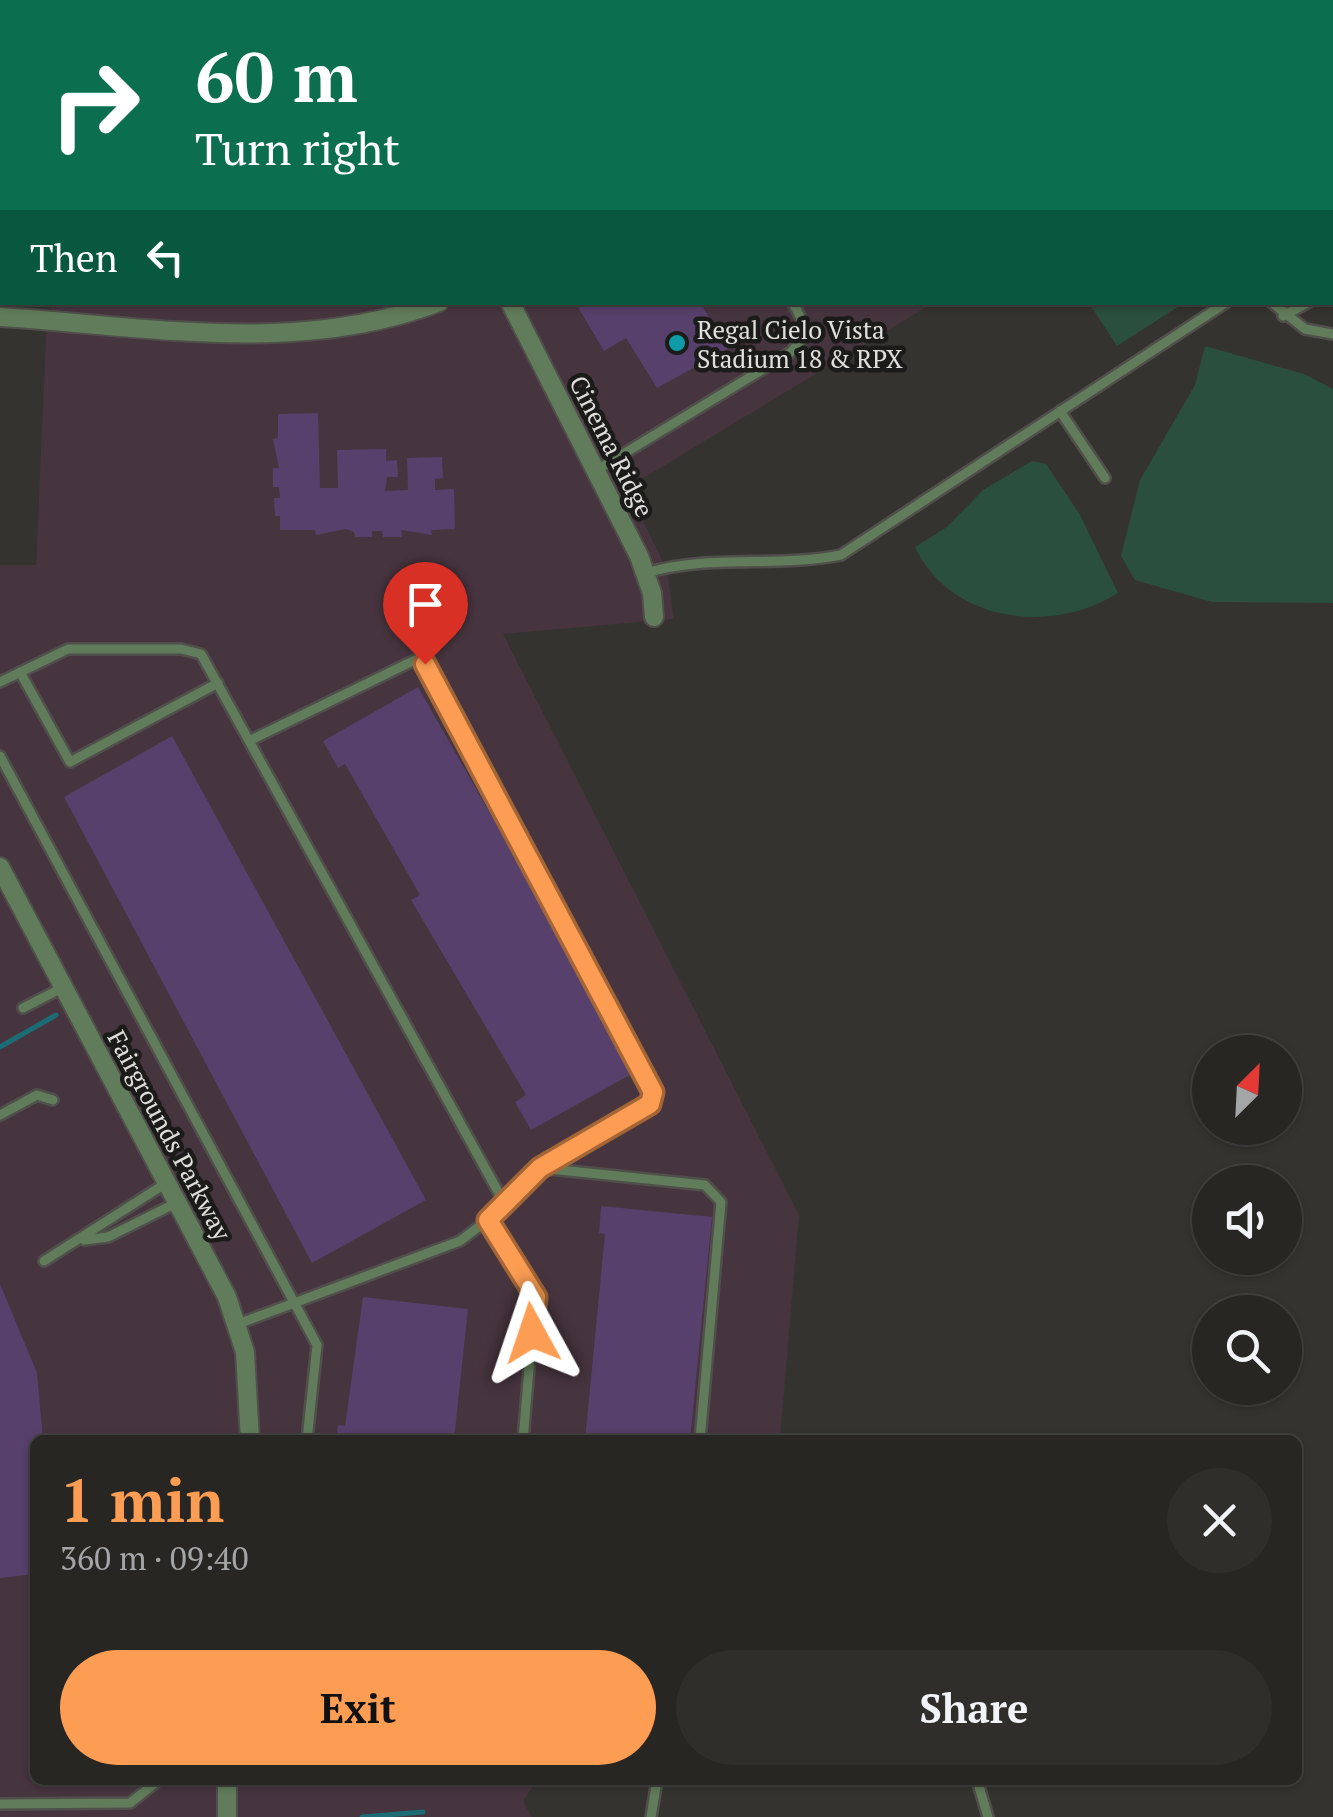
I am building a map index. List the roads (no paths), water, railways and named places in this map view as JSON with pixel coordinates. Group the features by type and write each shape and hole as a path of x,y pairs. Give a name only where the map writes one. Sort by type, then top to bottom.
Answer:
{"street":[{"path":"0,317 300,334 373,324 430,305"},
{"name":"Cinema Ridge","path":"512,305 646,573 654,616"},
{"name":"Fairgrounds Parkway","path":"0,866 168,1182 238,1324 250,1381 250,1435"},
{"path":"227,1785 227,1817"}],"lane":[{"path":"597,470 791,352 805,336 806,324 794,305"},
{"path":"646,573 682,562 800,563 841,555 1222,305"},
{"path":"1273,305 1304,329 1333,334"},
{"path":"1283,316 1303,305"},
{"path":"1060,410 1105,478"},
{"path":"0,682 68,649 181,649 201,654 506,1206"},
{"path":"238,1324 460,1241 506,1206 540,1168 650,1104 653,1092 425,664 414,660 249,741"},
{"path":"20,672 70,762 218,684"},
{"path":"0,756 317,1346 308,1435"},
{"path":"22,1008 64,988"},
{"path":"0,1115 37,1094 53,1100"},
{"path":"540,1168 705,1185 716,1193 721,1202 700,1435"},
{"path":"44,1261 168,1182"},
{"path":"82,1240 108,1237 178,1202"},
{"path":"488,1220 536,1297 522,1435"},
{"path":"0,1804 130,1803 153,1785"},
{"path":"652,1817 656,1785"},
{"path":"978,1785 988,1817"}],"waterway":[{"path":"0,1047 56,1015"},
{"path":"362,1817 423,1812"}],"place":[{"name":"Regal Cielo Vista Stadium 18 & RPX","path":"677,343"}]}
